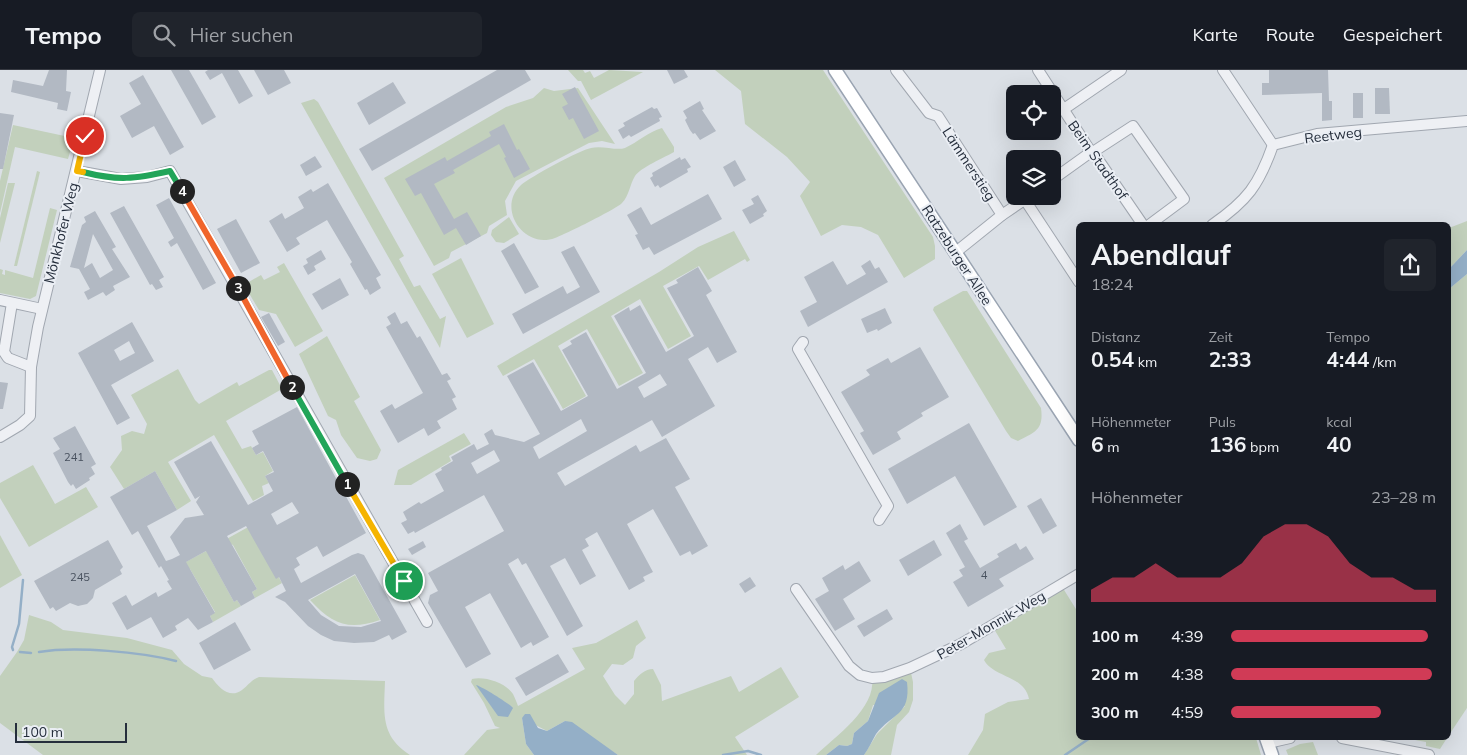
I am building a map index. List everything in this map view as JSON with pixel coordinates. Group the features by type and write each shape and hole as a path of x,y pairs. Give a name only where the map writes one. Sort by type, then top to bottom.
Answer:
{"main road":[{"name":"Ratzeburger Allee","path":"835,70 1076,435"},
{"path":"1267,740 1272,755"}],"street":[{"name":"Mönkhofer Weg","path":"0,437 20,425 30,416 31,367 42,309 100,70"},
{"name":"Lämmerstieg","path":"896,70 929,113 938,116 1002,215"},
{"name":"Beim Stadthof","path":"1038,70 1141,222"},
{"path":"1064,109 1121,70"},
{"path":"1216,222 1235,209 1255,185 1265,166 1272,145 1223,70"},
{"name":"Reetweg","path":"1272,145 1317,134 1467,121"},
{"path":"1061,174 1133,126 1184,199 1152,222"},
{"path":"77,171 121,179 147,177 170,171 427,622"},
{"path":"956,252 1017,205"},
{"path":"1032,205 1076,277"},
{"path":"0,300 42,309"},
{"path":"12,303 4,352 8,358 31,367"},
{"path":"803,342 798,349 888,506 879,520"},
{"name":"Peter-Monnik-Weg","path":"796,589 849,666 860,675 872,678 884,677 947,652 1076,576"},
{"path":"1352,740 1429,755"}],"green space":[{"path":"568,70 583,70 585,73 590,71 594,78 609,70 643,72 591,100 581,81 578,81"},
{"path":"715,70 823,70 933,237 935,259 904,278 878,235 861,227 842,225 821,236 800,196 810,182 787,157 745,124 741,91"},
{"path":"544,88 554,91 578,88 615,144 602,141 589,143 516,181 505,201 507,215 489,226 487,233 451,252 449,258 434,266 384,178 506,107 533,98"},
{"path":"314,99 318,102 404,256 399,259 414,287 420,285 440,319 446,316 440,348 301,103"},
{"path":"13,125 74,138 68,159 15,147 0,213 0,181"},
{"path":"662,128 674,147 674,152 647,166 638,173 633,179 626,197 618,206 555,238 544,240 533,238 524,233 517,225 511,205 514,194 526,181 555,164 585,150 595,147 625,148"},
{"path":"37,171 40,172 17,266 14,266"},
{"path":"8,183 15,183 0,243 0,218"},
{"path":"50,208 57,210 36,296 30,299 0,293 0,269 3,270 2,274 5,275 5,270 33,278"},
{"path":"509,217 519,234 504,243 496,242 491,235 492,230"},
{"path":"1467,221 1467,250 1451,267 1451,227"},
{"path":"734,231 750,260 747,262 745,259 708,280 699,266 663,286 691,336 668,349 640,299 611,316 643,373 619,386 587,329 558,346 586,396 563,409 534,359 503,376 497,366 659,272 698,247"},
{"path":"461,258 494,324 467,338 432,274"},
{"path":"284,263 323,331 295,347 276,314 259,310 247,290 247,283 261,275 264,280 280,272 277,267"},
{"path":"1467,274 1467,708 1451,732 1451,287"},
{"path":"963,291 967,291 1041,408 1040,426 1034,432 1018,441 1011,438 1006,431 933,310 934,307"},
{"path":"327,336 360,397 354,401 381,450 377,459 370,461 357,458 341,435 336,420 328,416 299,354"},
{"path":"178,369 199,404 237,382 239,386 272,370 282,389 226,421 242,449 251,446 256,455 263,452 273,471 265,476 269,483 262,486 264,495 253,501 214,435 168,462 191,501 177,510 155,471 124,489 110,467 122,450 121,436 132,431 144,434 147,424 131,395"},
{"path":"464,433 471,444 449,456 451,461 411,485 394,485 398,470"},
{"path":"33,465 55,504 86,487 98,507 29,547 0,498 0,483"},
{"path":"250,526 282,583 255,598 252,592 257,589 233,545 223,541"},
{"path":"0,535 22,575 0,588"},
{"path":"208,550 210,558 234,602 237,600 241,606 213,622 210,616 215,612 190,569 184,572 180,565"},
{"path":"355,575 380,620 359,625 341,623 326,615 310,600"},
{"path":"1061,585 1076,609 1076,740 1257,740 1261,755 968,755 983,730 985,714 1008,702 1029,699 1021,685 989,666 984,660 989,653 1006,649 994,629"},
{"path":"29,615 51,622 63,630 127,638 172,650 184,664 202,676 212,678 221,689 229,693 238,692 259,677 385,681 384,703 389,732 400,748 410,755 43,755 0,723 0,676 24,640"},
{"path":"637,620 646,638 636,646 633,658 623,665 612,664 603,676 615,695 625,705 634,694 634,681 650,669 653,669 661,685 662,701 731,676 739,692 781,667 799,697 735,737 747,755 618,755 565,721 547,731 522,718 526,744 534,755 464,755 487,730 500,728 495,726 471,682 472,679 489,680 500,684 510,690 518,706 585,669 572,648 596,643"},
{"path":"910,668 913,682 913,700 909,712 897,725 891,755 864,755 877,734 905,706 873,705 868,721 854,733 852,744 847,746 839,745 826,755 816,755 843,731 861,711 868,701 872,690 872,679"},
{"path":"1415,740 1446,740 1440,749 1426,746 1426,742"},
{"path":"1313,742 1318,755 1288,755 1286,750 1300,744"}],"water":[{"path":"1467,250 1467,274 1451,287 1451,267"},
{"path":"902,679 907,682 906,702 903,708 876,734 864,755 826,755 839,745 847,746 852,744 854,733 868,721 879,693"},
{"path":"476,685 495,695 513,708 508,717 498,716"},
{"path":"525,714 530,714 538,728 547,731 565,721 572,722 618,755 534,755 526,744 522,718"}],"building":[{"path":"49,70 67,70 66,91 71,92 67,111 57,109 58,103 11,92 13,80 43,86"},
{"path":"171,70 189,70 216,117 202,125"},
{"path":"208,70 238,70 253,96 239,104 222,73 210,80 205,72"},
{"path":"254,70 284,70 291,83 268,95"},
{"path":"497,70 525,70 531,80 372,171 359,149"},
{"path":"667,70 684,70 688,77 674,84"},
{"path":"1269,70 1328,70 1329,101 1332,101 1332,120 1322,121 1322,93 1262,95 1262,83 1269,83"},
{"path":"143,75 184,147 170,155 154,126 132,138 120,116 141,104 129,83"},
{"path":"393,82 406,103 369,125 357,103"},
{"path":"575,87 599,131 584,139 573,118 569,120 562,107 568,104 562,94"},
{"path":"1375,88 1389,88 1390,114 1375,114"},
{"path":"1353,93 1363,93 1363,118 1353,118"},
{"path":"700,101 704,109 702,110 716,131 700,140 690,130 683,111"},
{"path":"652,107 654,109 657,108 662,117 659,118 660,121 631,137 629,135 623,139 618,130 625,126 623,123"},
{"path":"0,113 14,115 3,169 0,169"},
{"path":"504,124 517,150 519,149 530,169 514,178 499,144 453,170 455,173 434,184 454,219 467,212 481,236 466,245 456,228 444,235 421,193 415,196 405,179 445,157 447,161 491,136 489,132"},
{"path":"315,156 322,167 306,176 300,165"},
{"path":"680,157 681,160 685,158 691,167 687,169 688,172 660,188 658,185 655,187 650,178 653,176 652,173"},
{"path":"735,160 746,180 734,187 723,167"},
{"path":"328,183 381,275 376,278 381,288 370,295 350,264 352,262 327,220 296,238 300,244 287,252 269,221 282,213 285,219 304,208 298,197 311,189 313,192"},
{"path":"708,194 722,219 654,255 649,247 643,250 635,235 638,234 627,215 641,207 651,225"},
{"path":"758,195 767,211 763,214 764,216 750,224 742,210 754,204 751,199"},
{"path":"169,198 216,283 203,290 177,243 171,247 168,242 174,238 156,205"},
{"path":"124,206 164,277 159,280 163,287 156,290 152,284 150,285 110,213"},
{"path":"95,211 116,247 112,249 130,277 113,286 115,290 106,296 103,292 88,300 84,292 90,289 79,269 70,267 82,225 86,222 84,217","holes":["93,234 113,270 100,278 92,263 84,268"]},
{"path":"236,219 260,263 241,273 217,229"},
{"path":"514,243 539,287 525,294 501,251"},
{"path":"574,246 600,292 523,334 512,314 563,286 567,294 580,287 561,252"},
{"path":"321,250 326,259 314,266 316,270 308,275 303,266 308,263 306,259"},
{"path":"870,260 875,269 879,267 888,282 808,327 800,311 817,302 804,277 833,261 847,285 866,274 861,266"},
{"path":"698,267 712,291 706,295 737,352 717,363 708,347 688,359 715,406 662,437 652,420 557,473 565,486 636,445 640,452 666,438 690,479 675,487 708,546 692,555 690,551 680,556 653,509 627,524 653,572 643,577 645,581 629,590 597,532 585,539 589,546 582,550 596,576 580,585 565,558 550,566 583,626 567,636 526,563 522,565 518,558 508,564 549,637 533,646 531,642 521,648 490,593 465,607 491,654 466,668 428,603 430,595 438,591 428,573 504,531 484,495 415,533 414,531 408,534 401,523 407,520 403,512 419,502 421,504 444,491 435,474 453,461 451,457 474,444 477,450 489,444 484,434 492,429 495,435 524,442 540,434 507,376 533,362 561,411 588,396 562,350 572,344 570,341 586,332 617,389 646,373 614,316 629,307 630,311 640,305 666,352 694,336 667,288 678,283 676,280","holes":["660,374 667,385 644,398 638,387","581,419 587,431 539,459 533,447","494,450 500,461 477,474 471,463"]},
{"path":"340,278 349,295 322,310 312,294"},
{"path":"885,308 892,323 878,331 877,329 867,333 861,319"},
{"path":"395,312 401,324 407,321 417,338 420,336 442,375 447,373 451,379 447,381 456,397 452,399 457,409 437,421 441,428 428,436 424,428 398,443 380,411 392,404 395,409 423,393 386,327 391,324 387,317"},
{"path":"269,313 285,342 278,346 261,317"},
{"path":"132,322 154,361 111,385 130,418 117,425 78,353","holes":["129,341 135,353 120,361 114,350"]},
{"path":"920,347 949,397 921,413 923,416 897,432 901,439 873,455 860,433 864,431 841,392 870,375 866,370 888,358 891,363"},
{"path":"0,382 8,383 3,409 0,409"},
{"path":"297,407 366,533 323,557 317,546 296,558 300,565 294,569 301,583 352,555 358,553 364,555 407,632 392,640 389,635 374,642 354,643 334,641 321,635 308,626 285,602 275,597 286,591 279,577 276,579 246,526 227,536 257,589 252,592 255,598 241,606 237,600 234,602 206,551 186,562 215,613 210,616 213,622 198,630 188,618 175,626 177,630 163,638 151,617 127,630 112,603 126,595 132,606 156,592 158,597 172,589 161,566 159,568 138,531 132,535 110,497 155,471 177,510 147,526 166,561 172,559 180,555 170,537 185,518 204,515 196,502 200,496 195,499 174,462 211,441 248,505 273,491 265,476 274,472 263,451 256,455 252,448 259,444 252,431","holes":["292,502 299,513 277,525 271,514","355,574 381,621 361,627 339,626 321,615 308,600"]},
{"path":"969,423 1017,507 984,526 955,476 907,504 888,469"},
{"path":"75,426 96,464 91,467 95,474 89,478 90,480 76,489 73,484 71,486 68,482 53,453 60,449 53,438"},
{"path":"1041,498 1057,526 1043,534 1027,506"},
{"path":"960,524 968,539 964,541 980,568 999,557 997,554 1016,543 1020,550 1026,546 1034,559 999,579 1004,586 968,607 953,582 963,576 959,570 965,567 946,533"},
{"path":"108,540 123,567 120,570 122,574 95,590 93,598 87,604 78,606 70,603 56,611 53,607 50,609 34,581"},
{"path":"934,540 942,555 908,576 899,560"},
{"path":"423,541 426,547 412,555 408,549"},
{"path":"859,561 871,581 843,599 855,619 835,631 815,599 829,591 822,578 843,565 845,570"},
{"path":"750,577 756,586 745,593 739,584"},
{"path":"887,609 893,619 864,637 857,626"},
{"path":"235,622 251,650 214,670 199,643"},
{"path":"558,654 569,672 526,696 515,678"}],"waterway":[{"path":"13,650 12,647 19,624 23,580"},
{"path":"39,652 54,650 108,651 176,661"},
{"path":"20,652 31,653"},
{"path":"1065,755 1087,740"},
{"path":"723,755 748,751 761,755"}],"route":[{"path":"85,136 77,171 121,179 147,177 170,171 404,581"}]}
